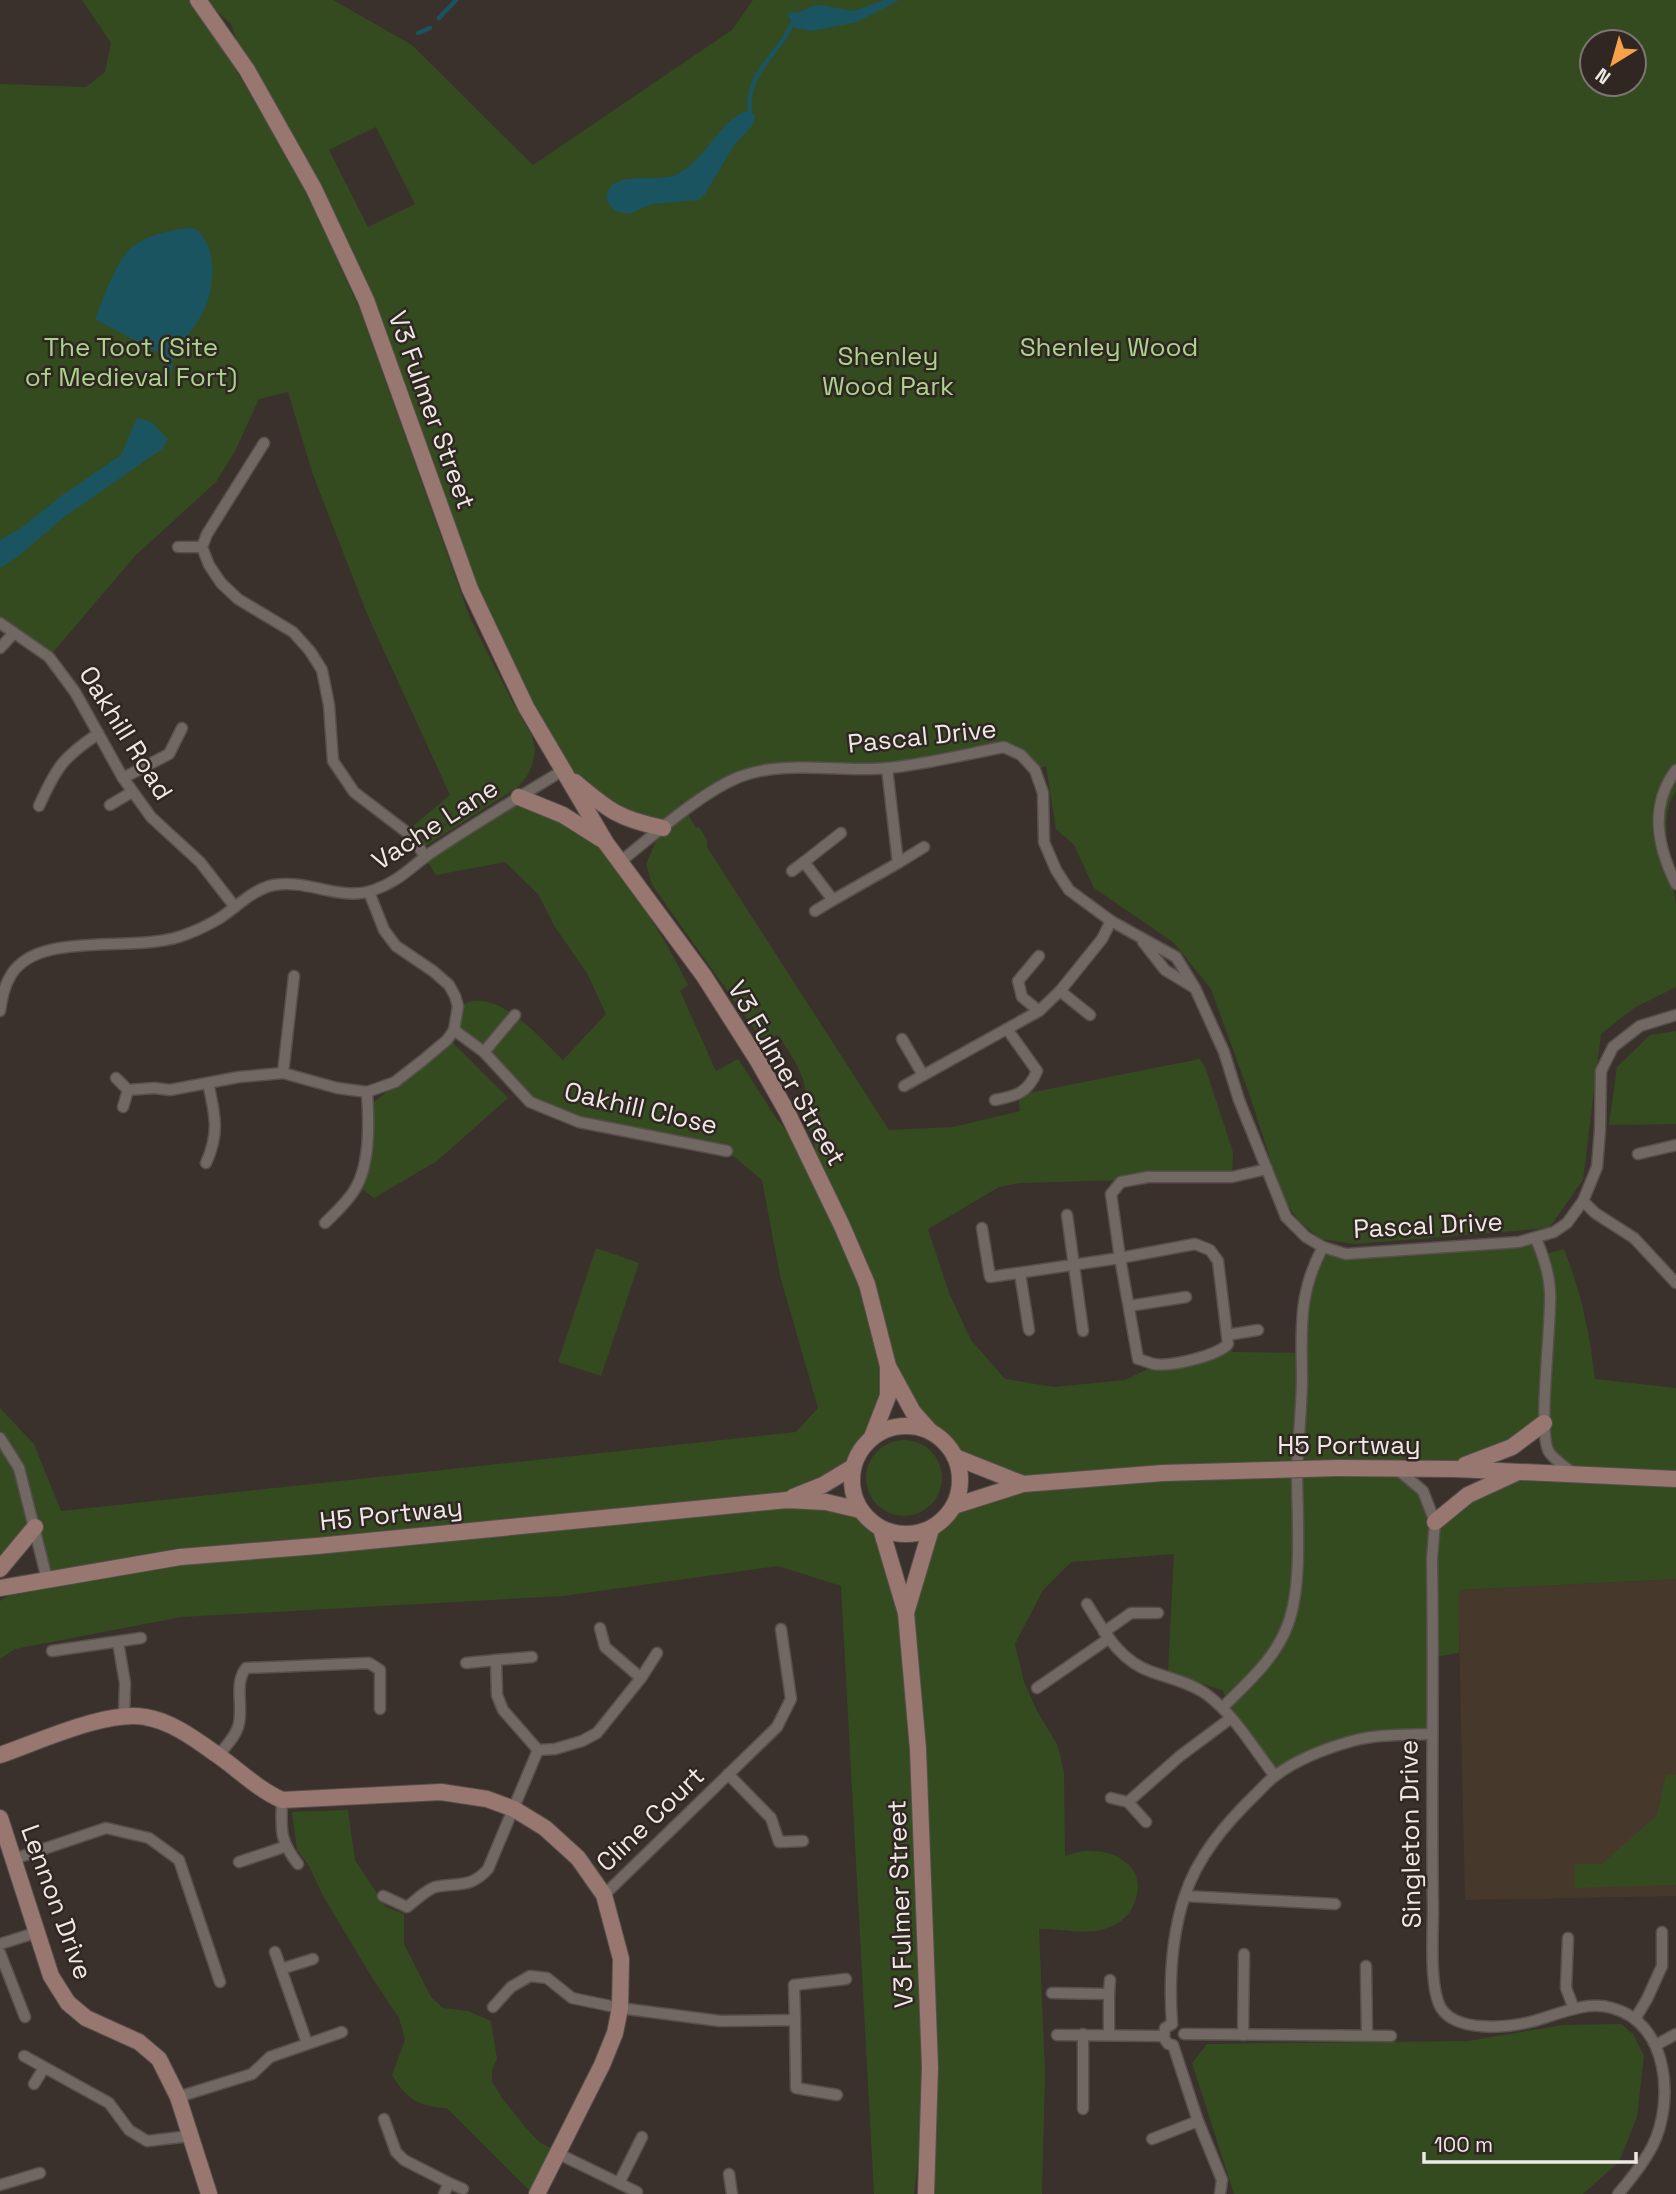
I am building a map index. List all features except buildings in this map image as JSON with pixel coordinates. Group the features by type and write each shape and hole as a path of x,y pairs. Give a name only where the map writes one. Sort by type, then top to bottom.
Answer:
{"street":[{"name":"V3 Fulmer Street","path":"198,0 247,70 320,201 366,300 470,589 526,707 607,843 704,976 788,1112 867,1284 888,1366 913,1412 931,1432"},
{"path":"264,443 256,460 207,534 202,547 209,565 221,583 238,599 293,632 310,650 322,670 329,705 333,761 354,792 413,837 425,857"},
{"path":"178,547 202,547"},
{"name":"Oakhill Road","path":"0,624 49,657 75,692 132,792 151,817 200,862 235,907"},
{"path":"0,648 14,634"},
{"path":"123,778 169,754 182,728"},
{"path":"39,806 54,772 71,752 98,734"},
{"name":"Pascal Drive","path":"621,861 708,795 737,778 764,770 814,767 887,768 1004,747 1021,755 1035,770 1043,793 1045,842 1056,870 1076,896 1111,921 1176,957 1195,988 1224,1052 1239,1100 1286,1217 1306,1237 1323,1247 1346,1254 1519,1242 1554,1232 1567,1223 1583,1201 1597,1167 1601,1130 1601,1071 1614,1046 1640,1026 1676,1015"},
{"path":"887,768 898,863"},
{"path":"1676,770 1662,791 1658,812 1661,845 1676,884"},
{"name":"Vache Lane","path":"0,1011 5,986 12,972 44,951 69,945 159,942 185,935 218,919 258,890 272,885 297,883 338,892 369,892 391,884 425,857 562,771"},
{"path":"562,771 609,811 635,822 663,828"},
{"path":"110,805 132,792"},
{"path":"519,797 564,816 607,843"},
{"path":"792,871 841,832"},
{"path":"815,911 924,847"},
{"path":"804,862 833,900"},
{"path":"116,1078 128,1090 170,1090 239,1077 283,1073 337,1088 368,1092 395,1082 447,1040 454,1030 458,1006 449,985 396,946 384,930 369,892"},
{"path":"904,1086 1039,1011 1060,991 1101,939 1111,921"},
{"path":"1039,956 1018,981 1022,997 1039,1011"},
{"path":"283,1073 294,976"},
{"path":"1060,991 1090,1016"},
{"path":"484,1052 515,1015"},
{"path":"995,1100 1018,1096 1031,1086 1037,1071 1007,1029"},
{"name":"Oakhill Close","path":"454,1030 484,1052 530,1102 579,1122 727,1152"},
{"path":"902,1039 923,1075"},
{"path":"205,1163 213,1147 217,1125 208,1083"},
{"path":"122,1107 128,1090"},
{"path":"325,1223 353,1193 362,1171 369,1133 368,1092"},
{"path":"1638,1154 1676,1145"},
{"path":"982,1228 990,1277 1120,1258 1195,1244 1210,1250 1218,1261 1228,1344 1218,1352 1202,1358 1156,1365 1138,1359 1120,1258 1111,1194 1121,1182 1148,1177 1232,1177 1267,1169"},
{"path":"1583,1201 1595,1213 1634,1238 1676,1283"},
{"path":"1067,1215 1083,1331"},
{"path":"1536,1238 1550,1288 1544,1423 1549,1452 1574,1474"},
{"path":"1223,1707 1272,1655 1288,1624 1296,1589 1301,1309 1307,1284 1323,1247"},
{"path":"1020,1274 1029,1330"},
{"path":"1129,1306 1186,1297"},
{"path":"1227,1335 1258,1331"},
{"name":"V3 Fulmer Street","path":"872,1437 888,1396 888,1366"},
{"path":"1456,1469 1512,1447 1544,1423"},
{"path":"901,1426 916,1426 945,1441 956,1457 960,1490 954,1506 944,1520 931,1529 898,1534 881,1529 860,1510 853,1489 853,1467 859,1453 872,1437 901,1426"},
{"path":"0,1438 19,1468 47,1579"},
{"name":"H5 Portway","path":"956,1457 1023,1484"},
{"name":"H5 Portway","path":"788,1500 823,1485 853,1467"},
{"name":"H5 Portway","path":"954,1506 1023,1484 1163,1473 1337,1468 1456,1469 1676,1479"},
{"name":"Singleton Drive","path":"1397,1469 1423,1491 1435,1522 1431,1734 1434,1982 1441,2008 1458,2023 1485,2027 1528,2023 1574,2009 1612,2007 1635,2019"},
{"path":"1435,1522 1468,1495 1520,1471"},
{"name":"H5 Portway","path":"0,1588 180,1557 343,1544 788,1500 826,1502 860,1510"},
{"path":"0,1569 35,1527"},
{"name":"V3 Fulmer Street","path":"881,1529 906,1613 919,1761 930,2067 926,2194"},
{"name":"V3 Fulmer Street","path":"906,1613 931,1529"},
{"path":"0,1601 26,1583"},
{"path":"1087,1604 1106,1636 1129,1661 1147,1671 1203,1691 1223,1707 1275,1776"},
{"path":"1037,1688 1106,1636 1131,1613 1158,1613"},
{"path":"600,1628 605,1647 641,1678"},
{"name":"Cline Court","path":"604,1895 777,1727 791,1699 781,1629"},
{"path":"52,1651 141,1637"},
{"path":"118,1642 125,1682 124,1716"},
{"path":"538,1750 573,1744 597,1733 641,1678 657,1653"},
{"path":"466,1663 532,1657"},
{"path":"496,1660 497,1695 503,1710 538,1750"},
{"path":"218,1756 237,1731 240,1720 239,1676 246,1668 369,1663 380,1670 380,1709"},
{"path":"0,1755 102,1720 124,1716 146,1717 180,1730 259,1788 282,1800 441,1792 487,1799 514,1809 545,1828 578,1858 604,1895 621,1959 620,2008 615,2033 602,2065 537,2194"},
{"path":"1128,1802 1180,1756 1231,1718"},
{"path":"1172,2024 1171,1966 1185,1896 1212,1843 1231,1818 1275,1776 1332,1748 1379,1736 1431,1734"},
{"path":"383,1896 407,1907 433,1887 469,1884 482,1876 488,1869 538,1750"},
{"name":"Cline Court","path":"728,1774 771,1818 779,1842 803,1841"},
{"path":"1111,1798 1128,1802 1146,1822"},
{"path":"282,1800 284,1847 298,1864"},
{"name":"Lennon Drive","path":"0,1818 51,1976 68,2003 86,2018 139,2042 159,2059 178,2098 209,2194"},
{"path":"14,1859 106,1828 149,1838 178,1860 220,1982"},
{"path":"239,1862 284,1847"},
{"path":"1185,1896 1335,1904"},
{"path":"0,1944 38,1932"},
{"path":"1618,2194 1653,2145 1664,2107 1664,2075 1656,2045 1648,2031 1635,2019 1662,1966 1662,1932"},
{"path":"1568,1938 1566,1988 1574,2009"},
{"path":"275,1952 307,2043"},
{"path":"0,1953 25,2017"},
{"path":"1243,2035 1244,1954"},
{"path":"281,1969 313,1959"},
{"path":"1366,1966 1367,2034"},
{"path":"493,2007 511,1987 530,1976 547,1978 572,1998 620,2008 720,2021 795,2020"},
{"path":"837,2095 796,2088 794,1985 846,1979"},
{"path":"1110,1980 1110,2034"},
{"path":"1052,1993 1109,1994"},
{"path":"1172,2024 1180,2027 1184,2034 1183,2041 1173,2045"},
{"path":"1172,2024 1166,2028 1163,2036 1165,2041 1173,2045 1198,2121 1222,2180 1220,2194"},
{"path":"178,2098 252,2074 270,2057 342,2032"},
{"path":"1083,2034 1083,2109"},
{"path":"1184,2034 1391,2036"},
{"path":"1656,2045 1676,2034"},
{"path":"1057,2035 1163,2036"},
{"path":"24,2056 109,2103 129,2130 146,2141 190,2136"},
{"path":"34,2084 44,2067"},
{"path":"384,2119 396,2152 404,2160 463,2189"},
{"path":"1152,2139 1198,2121"},
{"path":"619,2183 642,2137"},
{"path":"557,2153 637,2192"},
{"path":"0,2185 40,2173"},
{"path":"729,2174 732,2194"},
{"path":"444,2194 449,2183"}],"shaded area":[{"path":"1676,1579 1676,1896 1465,1900 1458,1590"}],"green space":[{"name":"The Toot (Site of Medieval Fort)","path":"82,0 194,0 299,176 360,310 470,618 532,736 535,749 533,763 518,787 421,849 417,843 462,815 426,835 413,826 450,795 368,616 313,475 288,392 259,399 235,451 216,482 135,556 49,657 0,623 0,84 86,87 105,72 111,43"},
{"path":"205,0 333,0 412,45 533,165 732,30 753,0 1676,0 1676,791 1670,803 1666,831 1676,905 1676,987 1634,1008 1601,1034 1583,1180 1549,1228 1355,1244 1320,1239 1298,1220 1282,1196 1251,1099 1211,989 1173,942 1094,888 1074,845 1056,829 1046,766 1035,770 1004,747 887,768 814,767 737,778 690,808 679,799 889,1130 953,1127 1020,1111 1018,1095 1200,1059 1205,1067 1233,1152 1232,1177 1020,1183 999,1187 928,1229 949,1293 971,1340 1005,1379 1054,1387 1125,1380 1156,1365 1225,1348 1233,1352 1300,1353 1301,1309 1323,1247 1336,1251 1536,1239 1543,1255 1564,1249 1584,1313 1595,1379 1676,1388 1676,1579 1459,1590 1459,1653 1434,1657 1431,1734 1353,1741 1275,1776 1259,1756 1222,1690 1168,1673 1174,1554 1071,1562 1043,1590 1015,1644 1024,1682 1037,1711 1058,1746 1064,1772 1065,1856 1091,1851 1112,1854 1128,1864 1134,1872 1138,1890 1127,1915 1110,1927 1097,1931 1039,1929 1045,2073 1042,2194 934,2194 929,2074 914,2194 874,2194 841,1586 778,1566 563,1596 181,1617 15,1649 0,1659 0,1601 26,1583 47,1579 34,1528 0,1569 0,1408 34,1444 61,1511 796,1432 818,1408 780,1276 762,1180 727,1151 579,1122 530,1102 454,1030 458,1006 473,1001 485,1002 510,1012 563,1060 606,1014 587,973 555,927 538,894 505,862 436,875 425,857 519,797 564,816 600,848 618,870 651,918 688,985 680,991 716,1071 738,1059 776,1118 812,1162 815,1146 802,1111 805,1091 795,1062 778,1035 763,1041 652,885 646,864 662,828 635,823 562,771 470,589 366,300 247,70 231,24","holes":["376,127 415,204 368,227 329,150","889,1368 931,1431 945,1441 955,1457 1022,1484 954,1506 944,1520 931,1529 906,1612 881,1529 860,1510 790,1499 853,1467 859,1453 872,1437","1544,1424 1549,1452 1572,1474 1520,1471 1434,1521 1423,1491 1398,1469 1456,1469"]},
{"path":"1676,1031 1676,1124 1609,1125 1617,1067 1650,1035"},
{"path":"451,1041 508,1098 437,1161 374,1198 362,1189 371,1144 374,1102"},
{"path":"596,1248 639,1263 601,1376 558,1362"},
{"path":"904,1440 918,1443 931,1451 939,1464 942,1478 939,1492 931,1505 918,1513 904,1516 890,1513 877,1505 869,1492 866,1478 869,1464 877,1451 890,1443"},
{"path":"1666,1775 1676,1775 1676,1885 1575,1888 1575,1864 1602,1864 1657,1815"},
{"path":"348,1810 355,1860 386,1907 404,1914 404,1944 431,1997 443,2008 468,2011 491,2021 497,2059 492,2070 492,2082 527,2129 539,2142 552,2149 533,2194 447,2108 429,2106 408,2096 392,2075 405,2040 399,2018 371,1976 323,1896 309,1866 297,1850 292,1812"},
{"path":"1621,2024 1633,2034 1644,2056 1637,2117 1619,2162 1583,2194 1234,2194 1192,2063 1207,2044 1468,2041 1563,2025"}],"water":[{"path":"885,0 899,0 857,22 811,31 795,28 787,13 822,5 853,11"},
{"path":"743,112 755,115 752,126 734,145 699,200 652,204 629,214 615,211 607,201 608,190 622,180 666,177 685,169 702,154 725,126"},
{"path":"194,228 201,234 210,252 210,294 197,323 175,354 170,376 166,375 166,357 95,319 114,273 134,245 159,234"},
{"path":"137,418 151,422 168,439 162,449 64,517 16,558 0,568 0,540 21,528 64,494 121,455"}],"waterway":[{"path":"439,18 456,0"},
{"path":"750,112 750,98 758,75 792,24"},
{"path":"418,33 430,28"}],"park label":[{"name":"Shenley Wood","path":"1109,347"},
{"name":"Shenley Wood Park","path":"888,371"}]}
